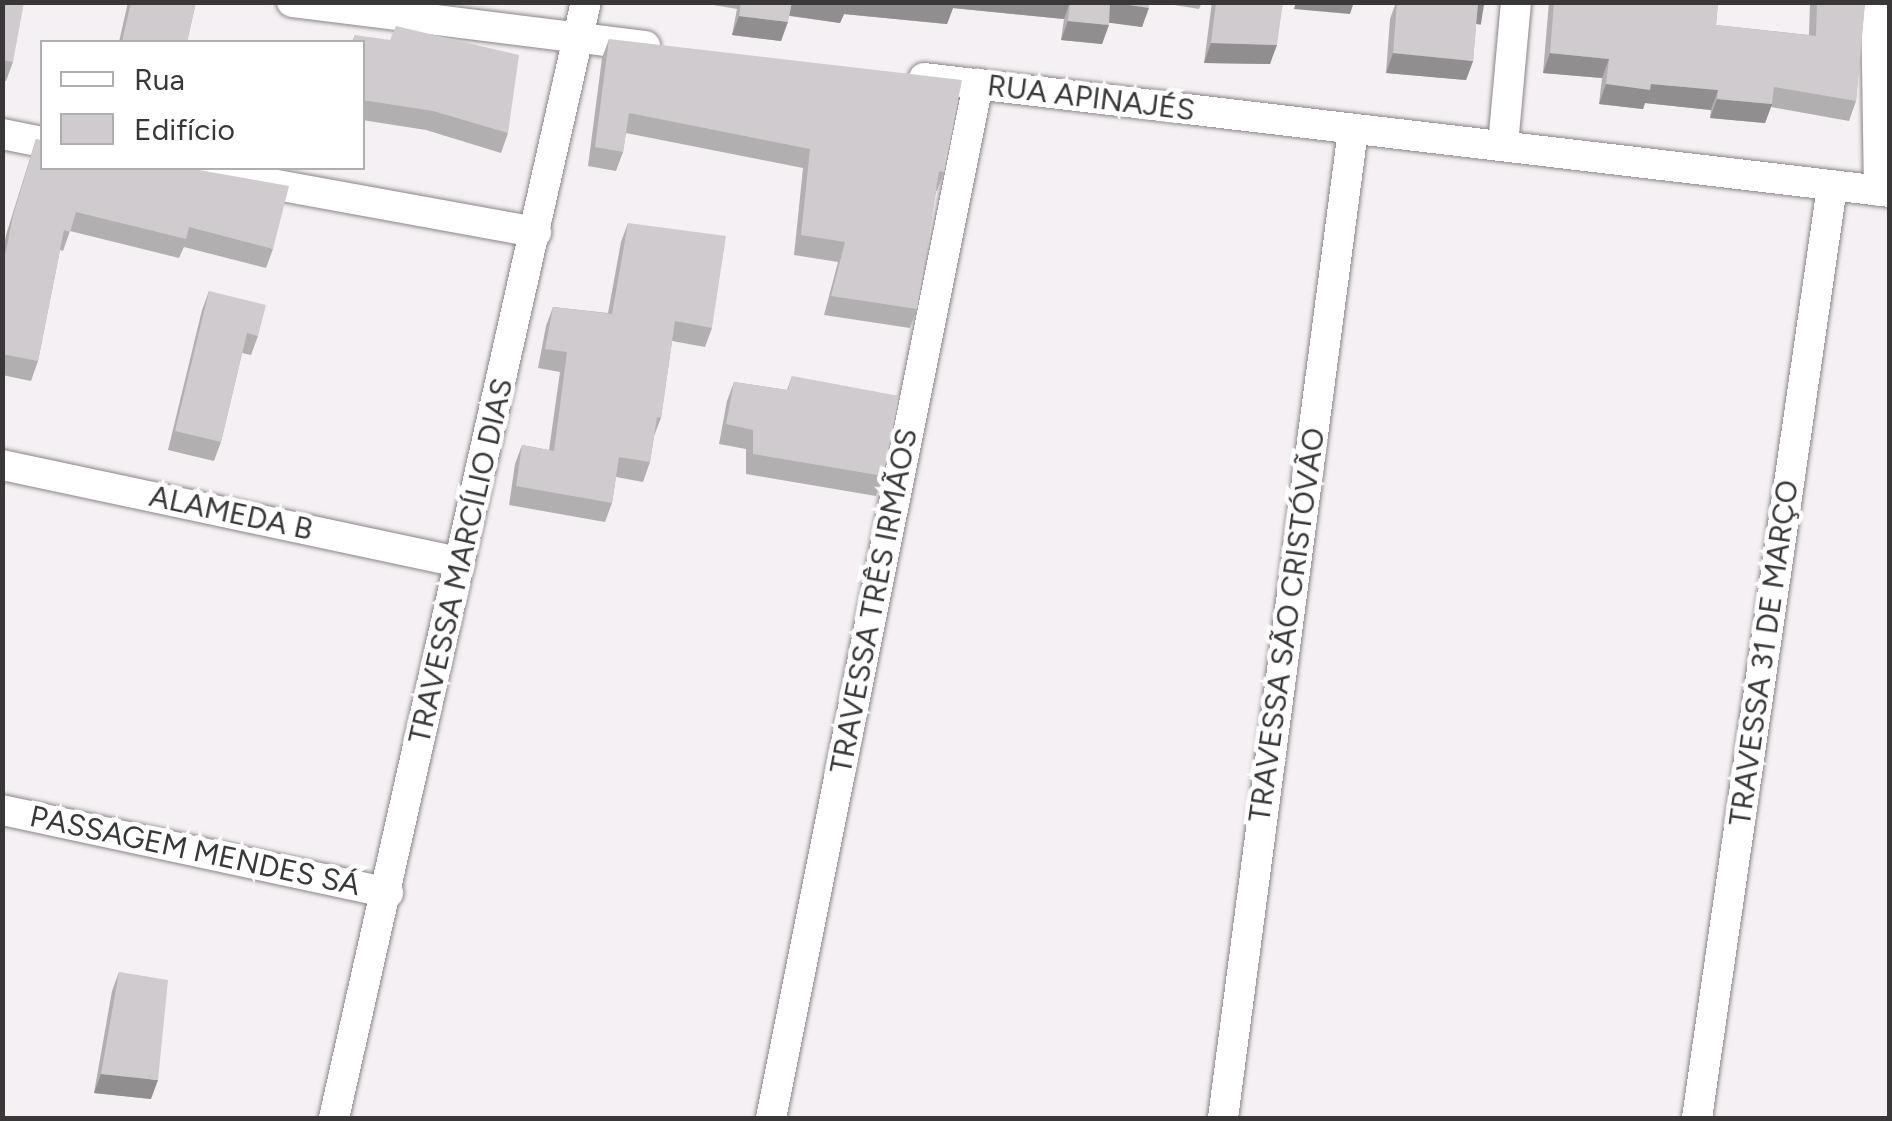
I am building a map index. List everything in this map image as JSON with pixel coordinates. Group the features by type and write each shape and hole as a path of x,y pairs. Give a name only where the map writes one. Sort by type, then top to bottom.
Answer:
{"street":[{"path":"292,2 672,49"},
{"name":"TRAVESSA MARCÍLIO DIAS","path":"334,1118 388,893 586,2"},
{"path":"1503,146 1516,2"},
{"path":"1876,2 1884,192"},
{"name":"RUA APINAJÉS","path":"902,75 1884,192"},
{"name":"TRAVESSA TRÊS IRMÃOS","path":"771,1118 978,84"},
{"name":"TRAVESSA SÃO CRISTÓVÃO","path":"1223,1118 1354,131"},
{"path":"2,134 40,142"},
{"path":"195,170 536,232"},
{"name":"TRAVESSA 31 DE MARÇO","path":"1697,1118 1832,187"},
{"name":"ALAMEDA B","path":"2,465 460,562"},
{"name":"PASSAGEM MENDES SÁ","path":"2,810 388,893"}],"building":[{"path":"2,2 24,2 13,62 2,60"},
{"path":"131,2 196,2 187,40 122,40"},
{"path":"741,2 792,2 788,22 739,16"},
{"path":"1070,2 1110,2 1109,25 1068,21"},
{"path":"1110,2 1149,2 1149,8"},
{"path":"1216,2 1283,2 1277,45 1211,43"},
{"path":"1397,2 1485,2 1478,4 1473,61 1393,53"},
{"path":"1554,2 1718,2 1716,25 1816,36 1817,2 1865,2 1856,101 1774,87 1772,104 1717,99 1718,90 1651,84 1650,90 1606,84 1609,59 1550,53"},
{"path":"396,26 519,55 508,133 433,111 365,100 365,40 354,40 355,35 390,40"},
{"path":"609,39 962,80 944,172 939,171 917,309 831,296 845,242 801,235 810,149 629,113 623,152 595,147"},
{"path":"36,139 40,140 40,170 199,170 289,186 273,249 189,227 186,239 76,212 70,232 64,230 38,361 2,354 2,270"},
{"path":"628,223 726,236 712,328 675,321 661,418 657,417 650,462 619,457 612,503 516,486 522,445 554,451 567,352 545,349 553,307 612,314"},
{"path":"209,291 266,305 258,336 247,333 221,442 175,431"},
{"path":"792,376 899,396 883,476 753,454 753,430 726,424 734,382 788,390"},
{"path":"119,972 168,980 158,1080 101,1074"}]}
